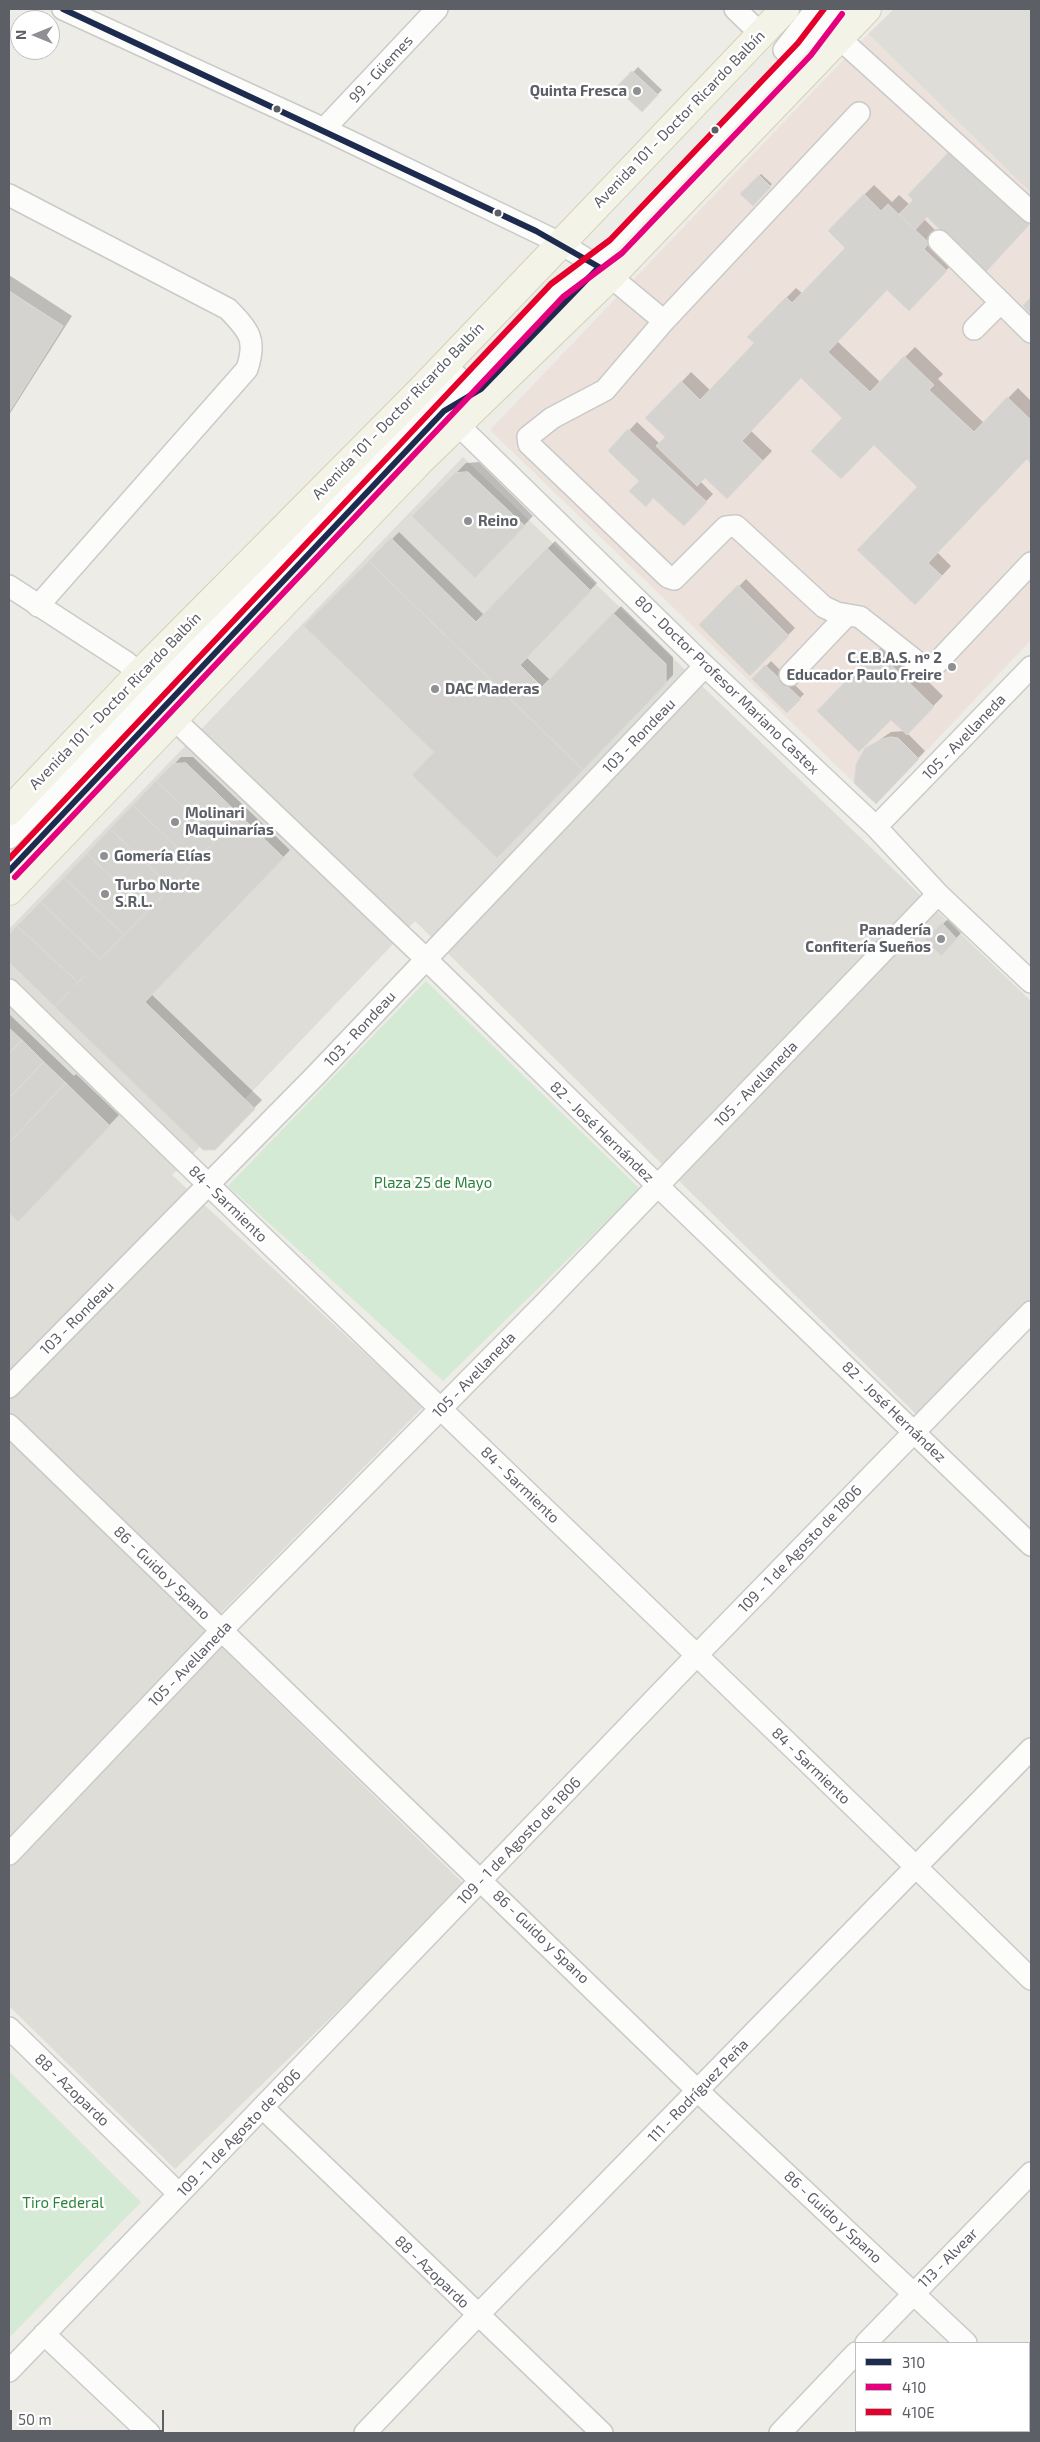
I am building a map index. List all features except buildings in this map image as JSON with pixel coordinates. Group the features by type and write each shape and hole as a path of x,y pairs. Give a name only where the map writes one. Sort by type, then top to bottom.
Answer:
{"main road":[{"name":"Avenida 101 - Doctor Ricardo Balbín","path":"9,811 139,674 438,407 589,261 761,34 785,9"},
{"name":"Avenida 101 - Doctor Ricardo Balbín","path":"9,891 420,461 438,407 589,261 839,38 867,9"}],"street":[{"path":"63,9 324,129 589,261 664,321"},
{"name":"99 - Güemes","path":"324,129 438,9"},
{"path":"735,9 761,34"},
{"path":"589,261 621,224 793,41 816,9"},
{"path":"589,261 616,247 799,56 835,9"},
{"path":"839,38 1031,212"},
{"path":"859,113 664,321 605,390 552,418 528,437 529,444 668,578 674,579 726,527 736,526 824,607 837,613 860,617 922,666 933,666 1031,563"},
{"path":"9,195 228,309 242,324 251,338 252,346 247,369 38,606"},
{"path":"939,241 1031,332"},
{"path":"974,329 1001,302"},
{"path":"9,838 438,407"},
{"path":"9,871 438,407"},
{"name":"80 - Doctor Profesor Mariano Castex","path":"438,407 705,666 876,827 938,894 1031,982"},
{"path":"9,586 126,662 139,674"},
{"path":"790,675 848,614"},
{"name":"103 - Rondeau","path":"9,1386 208,1186 705,666"},
{"name":"105 - Avellaneda","path":"876,827 1031,667"},
{"name":"82 - José Hernández","path":"173,718 426,958 658,1186 1031,1545"},
{"name":"105 - Avellaneda","path":"9,1854 222,1630 658,1186 938,894"},
{"name":"84 - Sarmiento","path":"9,990 208,1186 916,1866 1031,1979"},
{"name":"109 - 1 de Agosto de 1806","path":"9,2371 264,2108 697,1655 1031,1312"},
{"name":"86 - Guido y Spano","path":"9,1425 482,1879 698,2090 965,2342"},
{"name":"111 - Rodríguez Peña","path":"365,2433 1031,1748"},
{"name":"88 - Azopardo","path":"9,2028 179,2194"},
{"name":"88 - Azopardo","path":"264,2108 477,2316 602,2433"},
{"name":"113 - Alvear","path":"867,2342 1031,2174"},
{"path":"44,2334 149,2433"},
{"path":"780,2433 855,2354"}],"shaded area":[{"path":"894,9 1031,9 1031,193 868,34"},
{"path":"868,34 1031,193 1031,640 876,804 490,430"},
{"path":"463,457 1031,1001 1031,1300 922,1420 415,921 245,1099 255,1109 215,1150 200,1147 172,1175 423,1407 204,1630 466,1886 175,2169 9,2006 9,929"}],"green space":[{"name":"Plaza 25 de Mayo","path":"426,981 640,1189 443,1381 228,1186"},
{"name":"Tiro Federal","path":"9,2071 141,2202 9,2338"}],"transit line":[{"name":"310","path":"9,871 444,411 481,389 599,267 536,231 63,9"},
{"name":"410E","path":"9,859 551,284 610,240 798,43 824,9"},
{"name":"410","path":"15,877 563,297 622,253 811,55 842,14"}],"place":[{"name":"Quinta Fresca","path":"637,91"},
{"name":"Reino","path":"468,521"},
{"name":"C.E.B.A.S. nº 2 Educador Paulo Freire","path":"952,667"},
{"name":"DAC Maderas","path":"435,689"},
{"name":"Molinari Maquinarías","path":"175,822"},
{"name":"Gomería Elías","path":"104,856"},
{"name":"Turbo Norte S.R.L.","path":"105,894"},
{"name":"Panadería Confitería Sueños","path":"941,939"}]}
